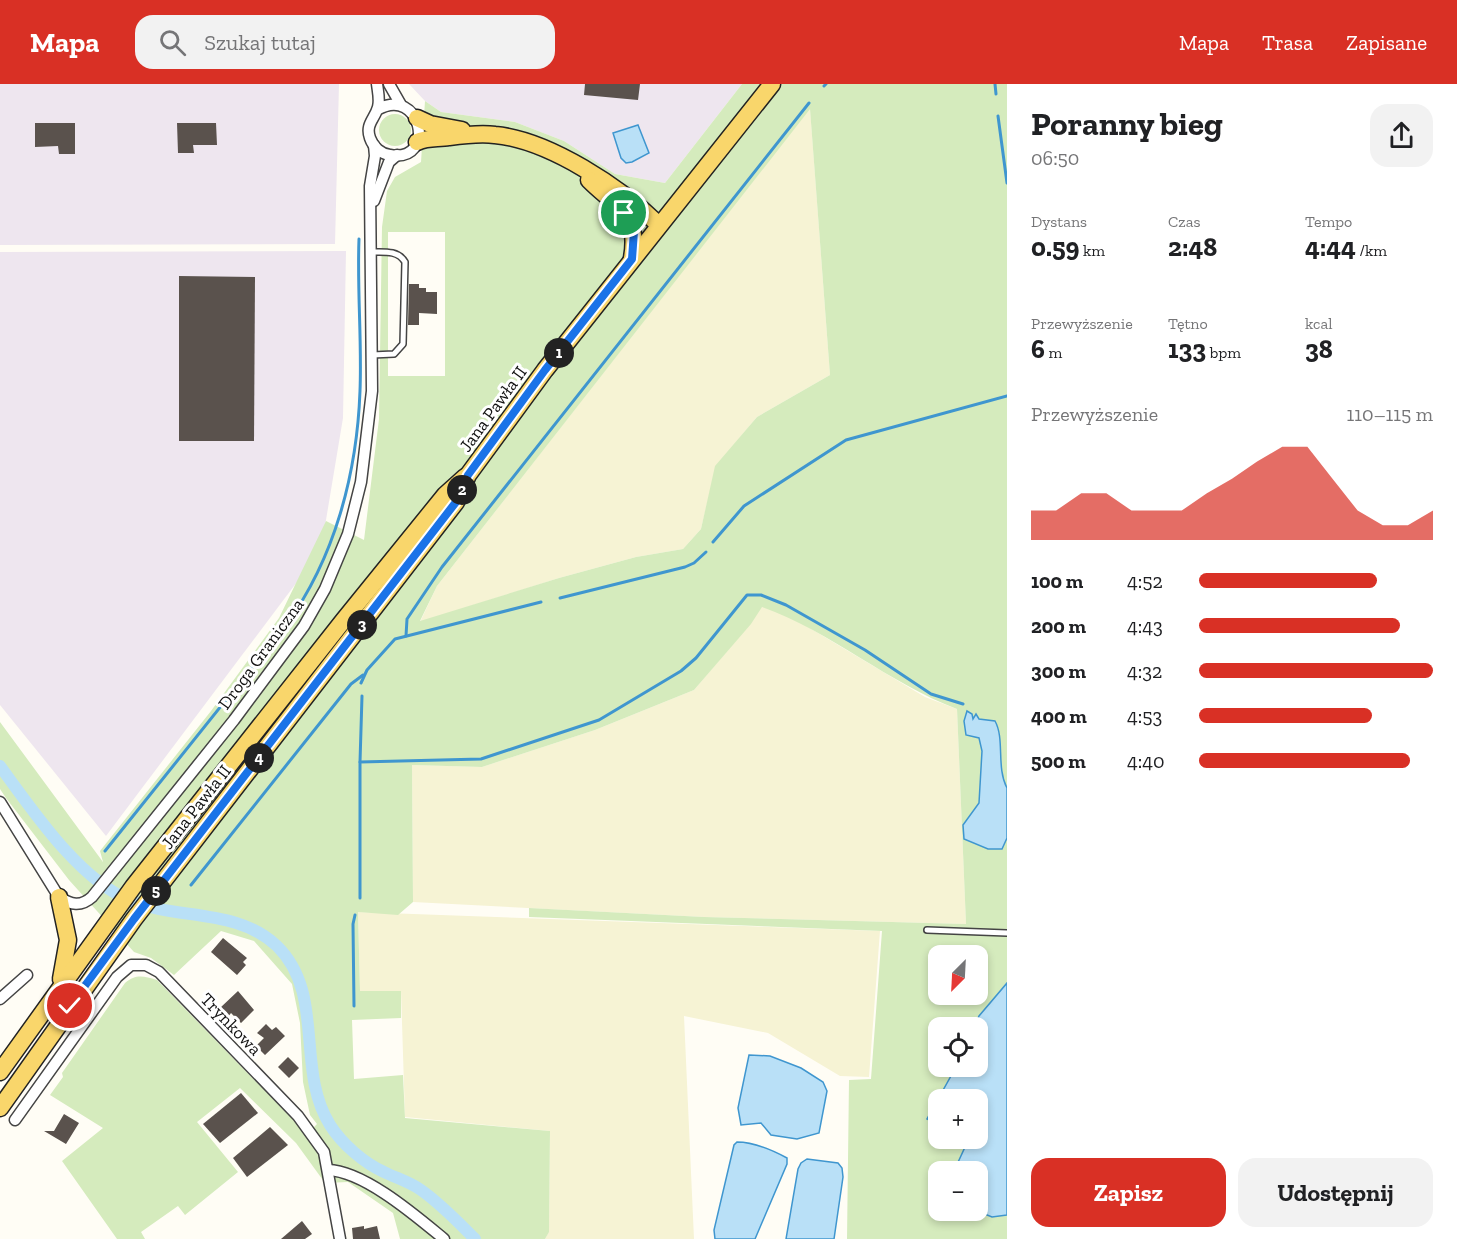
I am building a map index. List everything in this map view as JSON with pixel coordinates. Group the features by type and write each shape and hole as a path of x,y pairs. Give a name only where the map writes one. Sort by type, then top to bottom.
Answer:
{"main road":[{"name":"Jana Pawła II","path":"0,1108 134,919 456,502 468,475 545,370 772,84"},
{"path":"417,118 430,124 478,134"},
{"path":"417,142 429,138 478,134 500,135 523,141 556,154 611,186 659,225"},
{"path":"573,164 633,224 635,240 632,259"},
{"name":"Jana Pawła II","path":"0,1072 133,887 445,495 454,484 468,475"},
{"path":"59,897 68,940 67,955 59,987"}],"street":[{"path":"377,84 379,100 377,110 369,123 370,138 374,145 388,155 397,155 409,151 417,142 420,134 417,118 413,112 401,105 389,84"},
{"path":"377,110 388,105 401,105"},
{"name":"Droga Graniczna","path":"59,897 68,903 80,904 92,897 282,657 304,626 326,588 348,534 361,482 372,391 370,186 375,156 374,145"},
{"name":"Droga Graniczna","path":"371,210 386,168 397,155"},
{"path":"0,802 59,897"},
{"name":"Trynkowa","path":"15,1120 117,977 131,965 138,963 159,972 298,1116 324,1152 328,1170"},
{"path":"0,999 27,975"},
{"path":"340,1239 328,1170 341,1170 359,1177 415,1215 444,1239"}],"lane":[{"path":"372,252 395,252 402,256 405,262 403,344 394,354 372,355"},
{"path":"927,930 1007,933"}],"shaded area":[{"path":"0,84 339,84 335,244 0,245"},
{"path":"409,84 742,84 665,183 615,174 564,141 515,122 441,112 425,101"},
{"path":"810,108 830,375 757,417 716,466 701,529 683,549 636,557 559,578 420,622 437,586"},
{"path":"346,251 343,418 321,550 106,836 0,705 0,252"},
{"path":"762,606 793,618 925,697 957,709 966,924 704,917 413,902 412,765 482,767 595,730 694,690 750,624"},
{"path":"358,912 880,931 869,1077 840,1076 768,1033 684,1016 694,1239 545,1239 549,1231 550,1131 405,1117 401,991 360,991"}],"green space":[{"path":"742,84 1007,84 1007,1239 847,1239 849,1080 871,1079 882,931 529,917 529,908 704,917 966,924 957,709 907,686 788,617 762,607 751,624 694,690 595,730 482,767 412,765 413,902 398,915 358,912 360,991 401,991 401,1018 352,1020 354,1079 403,1075 405,1118 550,1131 549,1232 545,1239 400,1239 393,1213 348,1182 325,1183 296,1143 240,1088 197,1122 238,1172 185,1215 178,1206 141,1232 145,1239 117,1239 62,1161 103,1128 50,1095 63,1077 62,1073 125,983 136,977 157,980 307,1134 317,1124 310,1115 303,1082 300,1023 292,984 254,941 221,931 174,975 151,958 134,952 69,880 0,789 0,722 103,862 100,851 211,711 279,618 326,521 364,540 379,419 382,227 387,191 395,177 421,162 425,101 441,112 515,122 564,141 615,174 665,183","holes":["810,109 830,375 757,417 715,466 701,529 683,549 636,557 559,578 420,621 437,586","388,232 445,232 445,376 388,376"]},
{"path":"395,114 406,119 411,130 406,141 395,146 384,141 379,130 384,119"}],"water":[{"path":"638,125 649,153 626,163 621,158 613,133"},
{"path":"967,711 972,714 973,719 976,714 979,719 995,721 998,728 1002,771 1007,788 1007,838 1002,849 988,849 964,839 963,825 979,803 982,751 979,738 966,735 964,721"},
{"path":"1007,983 1007,1215 992,1217 988,1215 988,1161 959,1161 964,1149 988,1149 988,1089 944,1089 950,1077 988,1077 988,1017 979,1016"},
{"path":"749,1055 770,1056 801,1068 823,1082 827,1091 819,1133 797,1139 771,1135 761,1123 741,1125 738,1108"},
{"path":"737,1142 756,1145 775,1152 787,1158 787,1164 755,1239 715,1239 714,1230 734,1145"},
{"path":"807,1159 838,1163 842,1168 843,1177 834,1239 786,1239 798,1169"}],"building":[{"path":"585,84 640,84 638,100 584,95"},
{"path":"35,123 75,123 75,154 59,154 58,146 35,147"},
{"path":"177,123 216,123 217,145 193,145 194,153 178,153"},
{"path":"179,276 255,277 254,441 179,441"},
{"path":"409,284 419,284 419,288 426,288 426,292 437,292 437,314 419,313 419,325 408,325"},
{"path":"223,938 247,958 243,962 246,965 237,975 211,952"},
{"path":"238,991 254,1010 241,1023 231,1013 228,1017 220,1008"},
{"path":"266,1024 272,1030 276,1027 285,1036 265,1055 256,1046 264,1038 257,1033"},
{"path":"288,1057 299,1068 289,1078 278,1067"},
{"path":"241,1093 258,1113 220,1143 203,1124"},
{"path":"64,1114 79,1123 66,1144 44,1131 54,1131"},
{"path":"270,1127 288,1145 247,1177 233,1158"},
{"path":"302,1221 312,1234 305,1239 281,1239"},
{"path":"364,1226 364,1229 377,1226 380,1239 353,1239 352,1228"}],"waterway":[{"path":"995,84 996,94"},
{"path":"406,636 407,619 442,567 809,103"},
{"path":"998,116 1007,183"},
{"path":"105,851 286,625 318,572 340,514 354,453 358,422 360,391 359,239"},
{"path":"713,542 744,506 846,440 1007,396"},
{"path":"560,598 685,567 694,563 706,552"},
{"path":"360,898 360,762 481,759 599,720 681,671 696,658 747,595 761,595 786,605 865,650 931,694 963,704"},
{"path":"361,683 367,670 395,639 541,602"},
{"path":"191,885 351,684 363,675"},
{"path":"360,762 362,696"},
{"path":"0,766 42,823 75,861 112,891 149,907 226,920 261,934 277,946 292,965 301,986 306,1009 314,1080 320,1103 330,1125 347,1146 361,1158 421,1190 475,1239"},
{"path":"354,1006 353,924 355,915"}],"route":[{"path":"70,1006 134,919 456,502 468,475 545,370 632,259 635,240 633,224 624,213"}]}
